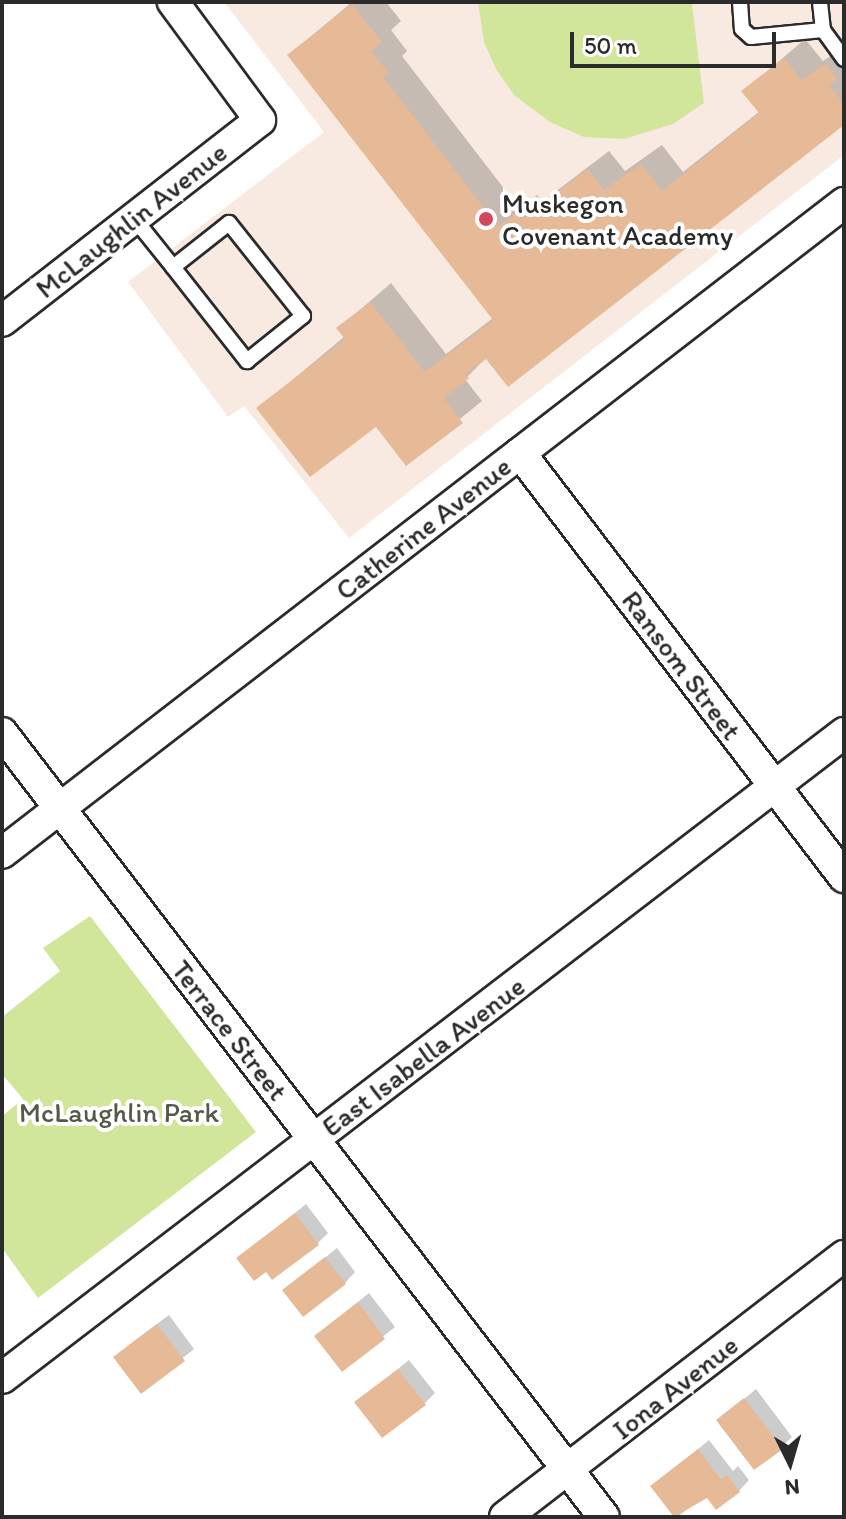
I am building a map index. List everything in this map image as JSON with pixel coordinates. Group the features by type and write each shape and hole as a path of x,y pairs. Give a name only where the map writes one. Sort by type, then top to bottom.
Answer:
{"street":[{"name":"McLaughlin Avenue","path":"2,321 260,120 173,2"},
{"name":"Catherine Avenue","path":"2,853 844,203"},
{"name":"Ransom Street","path":"520,453 844,877"},
{"name":"Terrace Street","path":"2,733 604,1517"},
{"name":"East Isabella Avenue","path":"2,1378 844,733"},
{"name":"Iona Avenue","path":"505,1517 844,1256"}],"lane":[{"path":"740,2 742,29 751,37 823,30"},
{"path":"820,2 823,30 844,59"},
{"path":"133,217 247,361 303,316 229,223 173,267"}],"shaded area":[{"name":"Muskegon Covenant Academy","path":"224,2 844,2 844,155 349,538 244,406 228,417 128,282 324,132"}],"green space":[{"path":"478,2 692,4 704,103 673,124 624,139 584,137 550,122 514,95 496,69 484,42"},
{"name":"McLaughlin Park","path":"90,916 256,1132 38,1298 2,1248 2,1116 23,1099 2,1074 2,1017 60,971 43,948"}],"building":[{"path":"352,4 382,42 371,51 389,73 383,77 498,226 516,213 521,220 588,169 604,190 641,164 662,191 759,113 741,91 784,58 801,80 826,64 837,79 829,85 844,104 844,125 508,387 486,359 465,374 469,378 444,398 463,423 406,466 376,427 310,477 256,408 345,339 336,328 370,302 425,372 493,320 287,55"},
{"path":"295,1213 319,1245 272,1280 266,1272 254,1281 236,1258"},
{"path":"325,1257 346,1284 303,1317 282,1290"},
{"path":"358,1302 385,1339 342,1372 314,1336"},
{"path":"157,1324 185,1361 141,1394 113,1357"},
{"path":"398,1369 426,1405 382,1438 354,1402"},
{"path":"744,1398 783,1449 754,1470 716,1420"},
{"path":"698,1449 721,1480 727,1475 740,1492 716,1510 707,1498 674,1517 650,1486"}],"place":[{"name":"Muskegon Covenant Academy","path":"486,219"}]}
